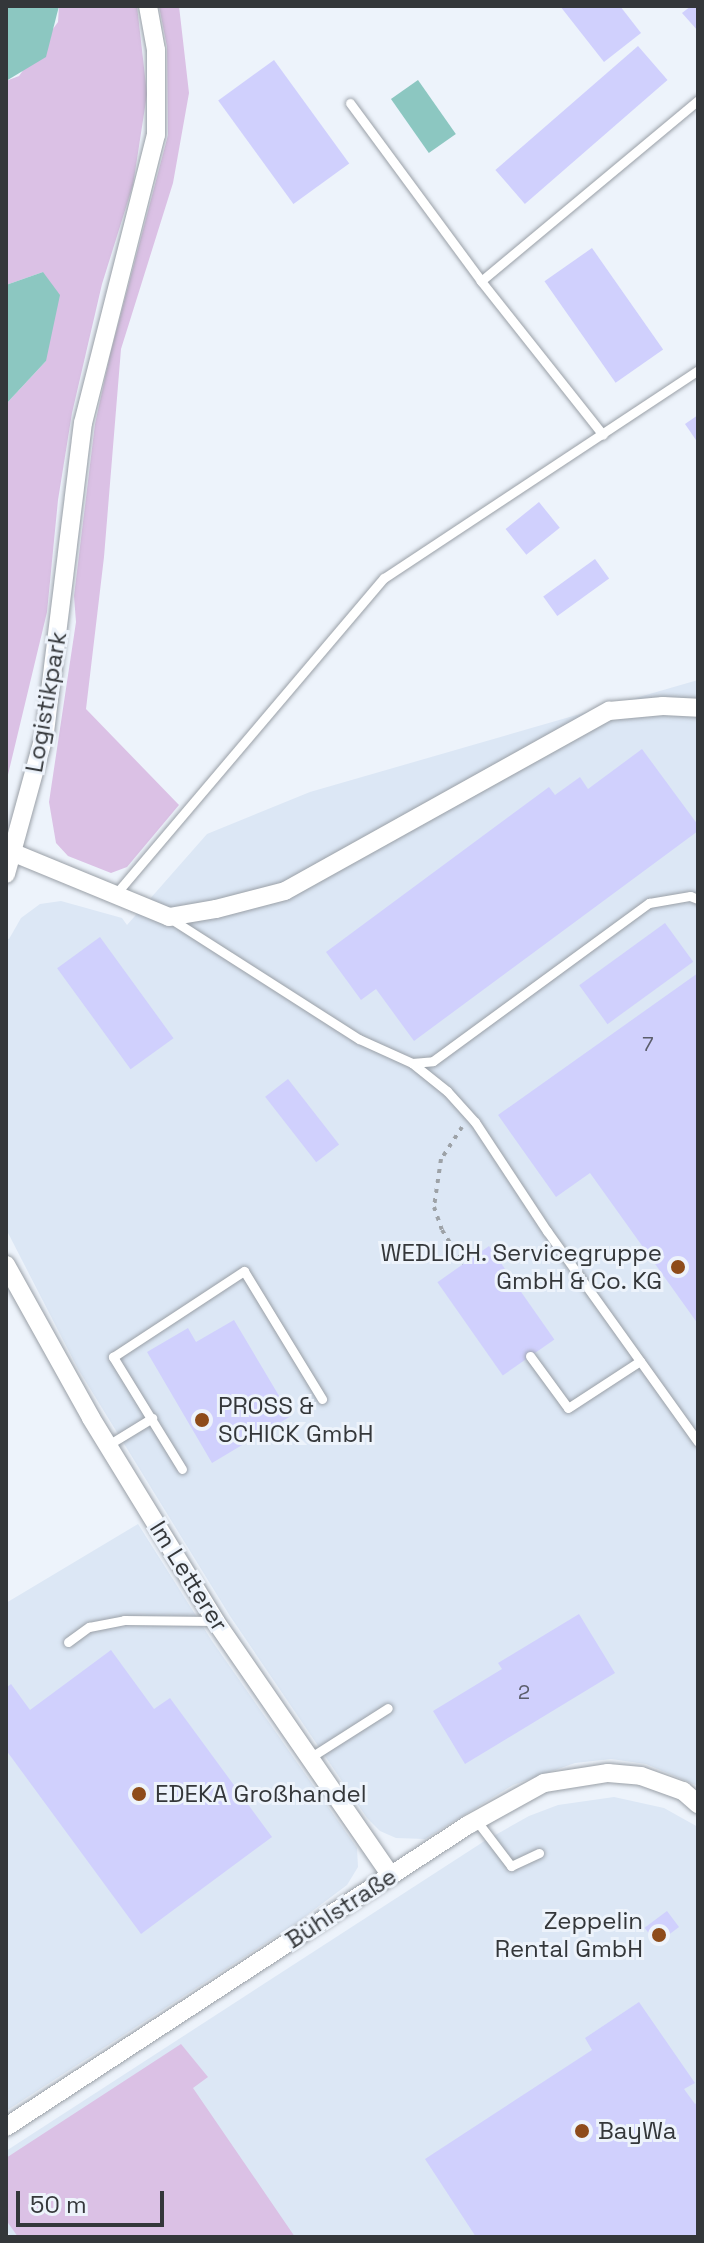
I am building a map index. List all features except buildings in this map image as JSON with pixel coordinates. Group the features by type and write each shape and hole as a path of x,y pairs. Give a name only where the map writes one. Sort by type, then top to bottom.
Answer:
{"street":[{"name":"Logistikpark","path":"14,853 45,732 83,423 156,135 156,50 148,6"},
{"path":"6,874 14,853 169,917 285,891 609,711 663,706 698,708"},
{"name":"Im Letterer","path":"6,1265 108,1445 216,1622 391,1876"},
{"name":"Bühlstraße","path":"6,2127 476,1820 544,1783 608,1773 641,1776 683,1791 698,1804"}],"lane":[{"path":"481,281 698,100"},
{"path":"350,103 481,281 603,435"},
{"path":"114,896 384,578 698,370"},
{"path":"412,1063 433,1061 649,903 694,898 698,889"},
{"path":"169,917 359,1039 412,1063 447,1091 468,1115 698,1442"},
{"path":"182,1469 113,1357 244,1271 322,1399"},
{"path":"530,1356 568,1408 640,1361"},
{"path":"108,1445 152,1418"},
{"path":"68,1642 89,1627 124,1620 216,1622"},
{"path":"311,1757 388,1708"},
{"path":"476,1820 511,1866 539,1853"}],"path":[{"path":"463,1264 442,1230 434,1207 441,1159 468,1115"}],"shaded area":[{"path":"6,6 59,6 46,57 6,81"},
{"path":"59,6 137,6 147,94 133,185 102,284 72,413 58,500 47,612 6,783 6,404 46,361 43,272 6,285 6,81 19,76 58,22"},
{"path":"159,6 179,6 189,93 173,183 121,349 104,557 86,709 179,805 127,867 111,873 68,856 56,843 49,802 76,622 74,596 95,424 168,135 167,47"},
{"path":"418,80 456,134 429,153 391,99"},
{"path":"43,272 60,295 46,361 6,404 6,285"},
{"path":"698,680 698,1786 646,1764 611,1759 575,1763 513,1785 425,1839 396,1838 380,1831 367,1818 230,1616 78,1369 6,1229 6,938 9,939 21,918 40,904 61,901 122,918 127,925 207,834 310,792"},
{"path":"138,1524 212,1641 357,1848 358,1867 347,1885 295,1924 6,2111 6,1603"},
{"path":"614,1797 664,1808 698,1827 698,2237 11,2237 6,2230 6,2151 483,1842 529,1816 558,1805"},
{"path":"181,2044 208,2077 193,2088 295,2237 18,2237 6,2220 6,2158"}],"place":[{"name":"WEDLICH. Servicegruppe GmbH & Co. KG","path":"678,1267"},
{"name":"PROSS & SCHICK GmbH","path":"202,1420"},
{"name":"EDEKA Großhandel","path":"139,1794"},
{"name":"Zeppelin Rental GmbH","path":"659,1935"},
{"name":"BayWa","path":"582,2131"}]}
